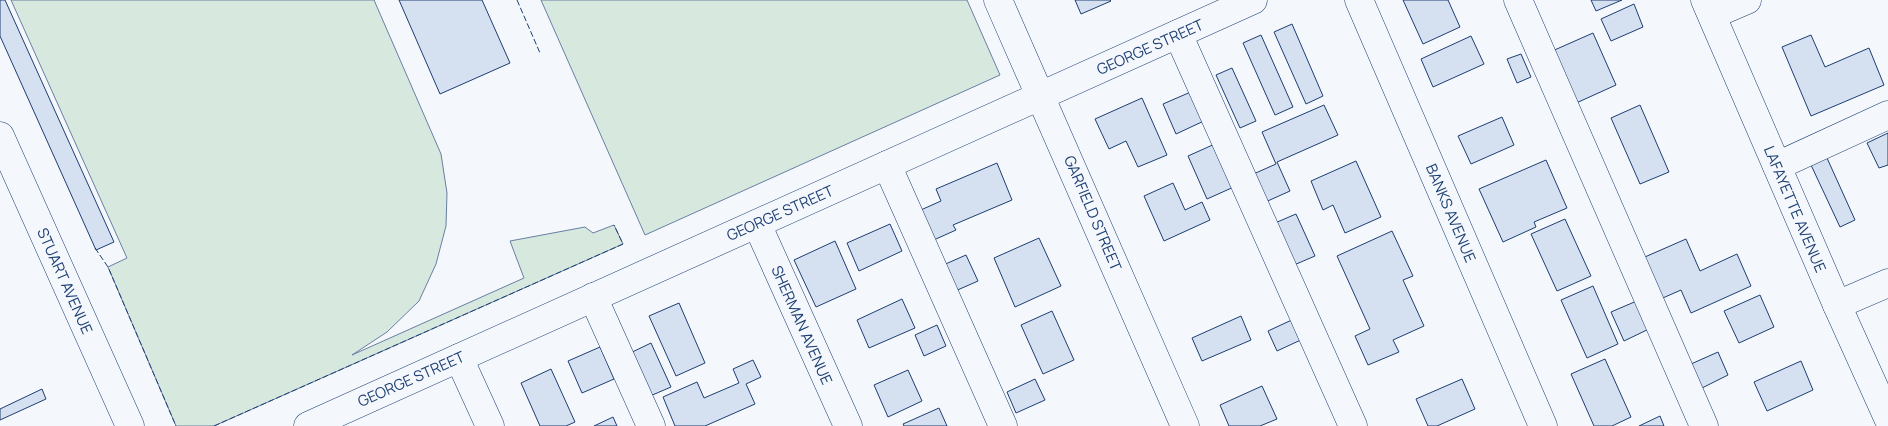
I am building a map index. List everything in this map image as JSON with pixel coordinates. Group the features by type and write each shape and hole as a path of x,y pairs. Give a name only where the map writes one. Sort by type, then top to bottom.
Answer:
{"street":[{"name":"GARFIELD STREET","path":"998,0 1042,96 1185,426"},
{"name":"GEORGE STREET","path":"308,426 1253,0"},
{"name":"BANKS AVENUE","path":"1359,0 1542,426"},
{"path":"1518,0 1704,426"},
{"path":"1708,8 1747,0"},
{"name":"LAFAYETTE AVENUE","path":"1708,8 1888,418"},
{"path":"1178,34 1353,426"},
{"path":"1777,166 1888,115"},
{"name":"STUART AVENUE","path":"0,136 130,426"},
{"path":"887,165 1003,426"},
{"name":"SHERMAN AVENUE","path":"757,224 848,426"},
{"path":"1837,305 1888,283"},
{"path":"593,297 651,426"},
{"path":"458,358 490,426"}],"shaded area":[{"path":"11,0 374,0 441,154 447,193 446,226 436,264 419,301 387,332 352,355 524,278 510,241 585,227 593,233 614,225 623,244 214,426 176,426 108,267 127,258"},
{"path":"541,0 967,0 1000,75 645,235"}],"building":[{"path":"0,0 5,0 114,242 96,250 0,36"},
{"path":"399,0 482,0 510,63 440,94"},
{"path":"1075,0 1110,0 1111,1 1081,14"},
{"path":"1403,0 1448,0 1460,27 1423,44"},
{"path":"1591,0 1622,0 1596,11"},
{"path":"1634,4 1643,27 1611,41 1601,19"},
{"path":"1292,24 1323,96 1306,104 1274,32"},
{"path":"1593,33 1616,85 1574,104 1550,52"},
{"path":"1261,35 1293,107 1275,115 1243,43"},
{"path":"1811,35 1825,67 1869,48 1884,85 1811,116 1782,47"},
{"path":"1471,36 1484,64 1433,87 1421,59"},
{"path":"1521,54 1531,77 1517,83 1507,59"},
{"path":"1232,68 1256,121 1240,128 1216,75"},
{"path":"1193,91 1206,120 1176,134 1163,104"},
{"path":"1142,98 1167,155 1138,167 1126,141 1109,149 1095,119"},
{"path":"1324,105 1338,135 1277,162 1290,191 1261,204 1249,176 1276,164 1262,132"},
{"path":"1640,105 1669,172 1640,184 1611,118"},
{"path":"1502,117 1514,145 1471,164 1458,136"},
{"path":"1888,133 1888,165 1879,168 1867,143"},
{"path":"1217,143 1236,186 1207,199 1188,156"},
{"path":"1827,158 1855,220 1840,227 1811,165"},
{"path":"1546,160 1567,208 1534,222 1536,227 1503,242 1479,189"},
{"path":"1356,161 1381,217 1345,233 1333,205 1323,210 1311,181"},
{"path":"997,163 1012,200 953,225 956,230 927,243 914,213 941,201 936,189"},
{"path":"1173,183 1185,210 1202,202 1210,220 1164,241 1144,196"},
{"path":"1296,214 1315,256 1287,268 1268,226"},
{"path":"1565,219 1591,276 1557,291 1531,234"},
{"path":"890,224 902,251 859,271 847,243"},
{"path":"1392,231 1413,276 1403,280 1424,326 1393,340 1399,352 1368,365 1355,336 1370,329 1337,256"},
{"path":"1039,238 1061,286 1015,307 994,258"},
{"path":"1686,239 1700,271 1737,254 1751,286 1691,313 1681,290 1656,301 1638,260"},
{"path":"835,241 856,289 816,307 794,260"},
{"path":"966,255 978,281 953,292 941,266"},
{"path":"1593,286 1618,344 1587,358 1561,300"},
{"path":"1760,295 1774,327 1739,343 1724,311"},
{"path":"902,299 915,328 869,348 857,320"},
{"path":"1639,300 1651,328 1624,341 1611,312"},
{"path":"679,303 705,363 676,376 649,316"},
{"path":"1052,311 1074,360 1043,374 1021,325"},
{"path":"1241,316 1251,340 1202,361 1192,338"},
{"path":"1296,318 1305,338 1277,351 1268,331"},
{"path":"937,325 946,346 924,356 915,335"},
{"path":"651,343 671,387 643,399 624,356"},
{"path":"600,347 614,379 582,393 568,361"},
{"path":"1718,352 1728,375 1702,388 1691,364"},
{"path":"1605,359 1631,417 1612,426 1594,426 1571,374"},
{"path":"753,360 761,377 746,384 755,404 705,426 675,426 663,397 697,382 704,398 739,383 733,369"},
{"path":"1801,361 1813,390 1767,411 1754,382"},
{"path":"551,369 575,422 566,426 540,426 521,383"},
{"path":"908,370 922,401 888,417 874,385"},
{"path":"1035,379 1045,400 1016,413 1007,392"},
{"path":"1462,379 1475,409 1437,426 1428,426 1416,399"},
{"path":"1262,386 1277,419 1260,426 1229,426 1220,405"},
{"path":"42,389 46,399 0,420 0,409"},
{"path":"939,408 947,426 904,426 903,424"},
{"path":"1660,416 1664,426 1639,426"},
{"path":"613,417 617,426 594,426"}],"fence":[{"path":"517,0 540,53"},
{"path":"214,426 623,244 614,225"},
{"path":"95,248 108,267 176,426"}]}
